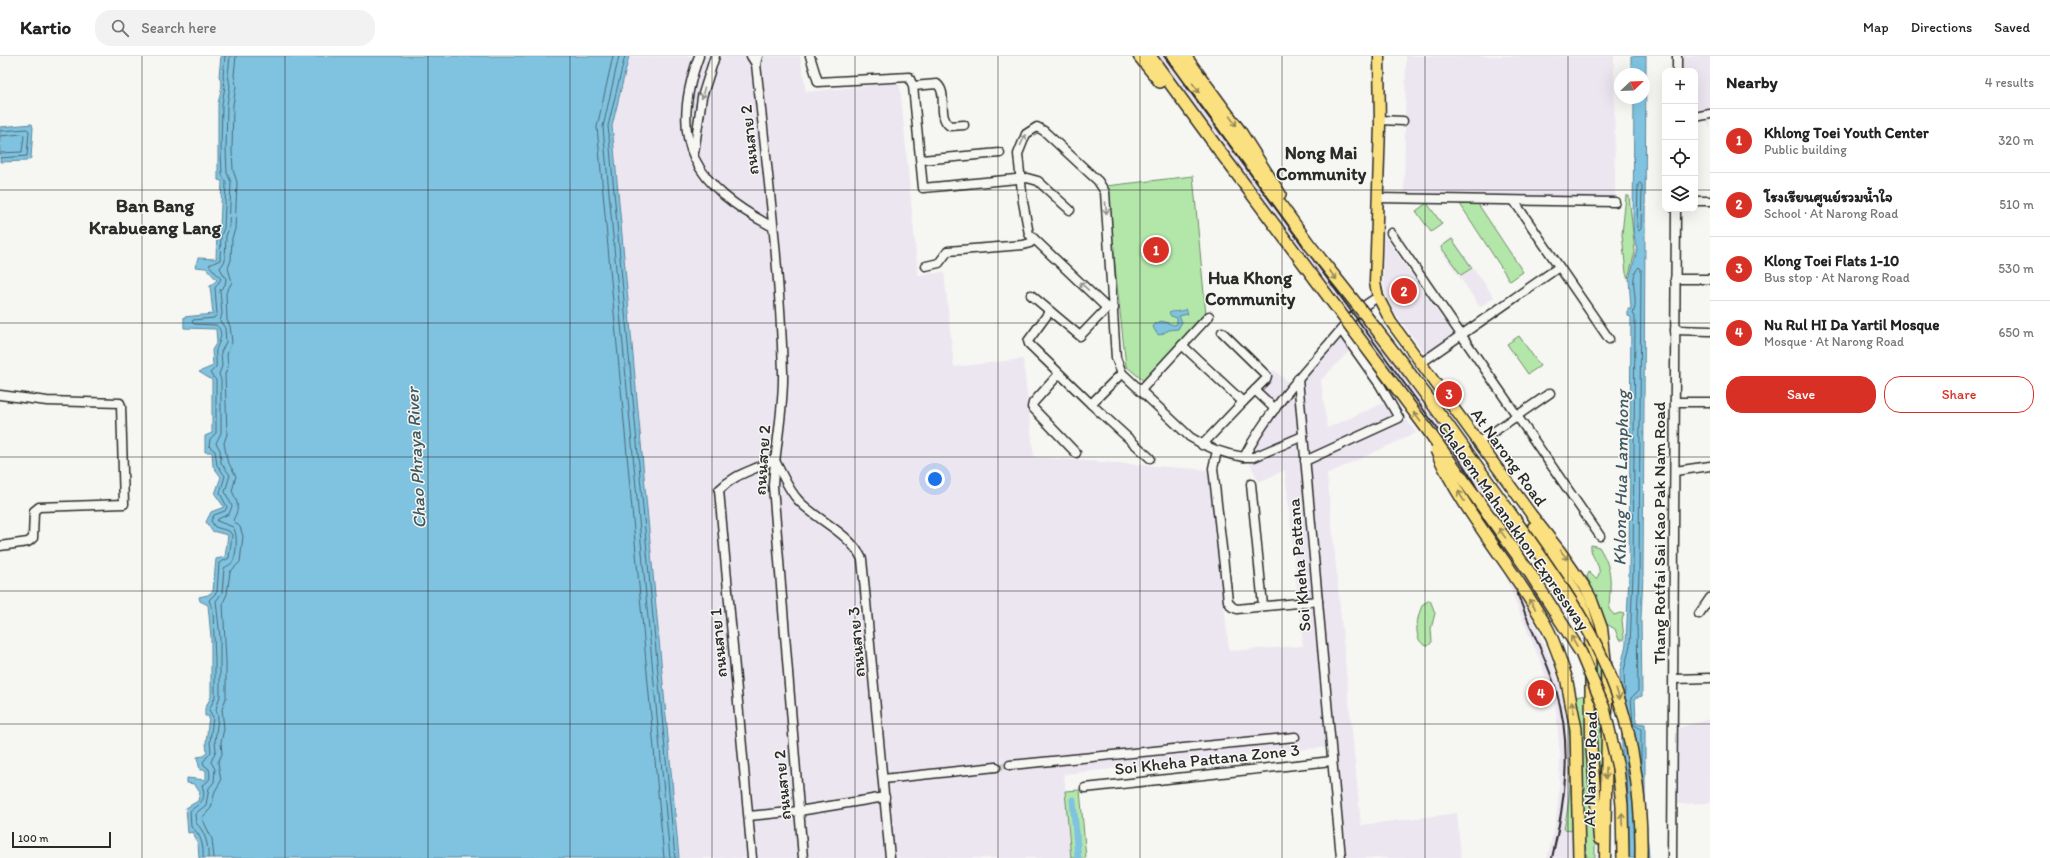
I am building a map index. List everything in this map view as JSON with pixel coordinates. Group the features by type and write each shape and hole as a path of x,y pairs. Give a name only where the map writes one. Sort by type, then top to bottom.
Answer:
{"highway":[{"path":"1139,56 1173,98 1203,130"},
{"name":"Chaloem Mahanakhon Expressway","path":"1150,56 1203,130 1427,429 1530,573 1569,632 1591,674 1604,708 1618,768 1622,805 1623,858"},
{"name":"Chaloem Mahanakhon Expressway","path":"1173,56 1309,244 1416,382 1568,596 1594,640 1614,682 1634,757 1642,856"},
{"path":"1186,56 1268,172 1309,244"},
{"path":"1427,429 1446,472 1547,628 1566,677 1576,730 1579,858"}],"main road":[{"name":"At Narong Road","path":"1374,56 1374,165 1371,280 1376,299 1383,319 1530,514 1576,572 1591,598 1602,628 1606,664 1607,709 1605,858"},
{"name":"At Narong Road","path":"1379,56 1380,120 1374,270 1376,299 1550,550 1582,602 1590,628 1591,735 1597,793 1599,858"}],"street":[{"path":"699,56 688,94 686,117 689,140 693,155 701,172 716,189 748,214 773,226"},
{"path":"693,155 702,97 715,56"},
{"path":"751,56 756,64"},
{"path":"756,64 758,56"},
{"path":"810,56 818,82 905,76 910,77 913,86 923,188 1019,178 1033,179 1038,181 1070,210"},
{"path":"1677,56 1677,68"},
{"name":"ถนนสาย 2","path":"756,64 773,226 783,373 782,397 774,459 774,500 803,858"},
{"path":"913,86 937,84 942,90 944,119 950,126 964,126"},
{"path":"1698,116 1710,114"},
{"path":"1380,120 1403,121"},
{"path":"1111,308 1030,234 1019,178 1018,158 1022,140 1026,134 1037,127 1044,131 1098,181 1105,192 1111,308 1116,358 1122,373 1190,437 1202,445 1217,451 1244,457 1254,457 1303,436"},
{"path":"921,160 1000,153"},
{"path":"1378,198 1615,202"},
{"path":"1514,201 1608,339"},
{"path":"1698,201 1710,201"},
{"name":"Thang Rotfai Sai Kao Pak Nam Road","path":"1672,858 1676,212"},
{"path":"1391,233 1600,536"},
{"path":"926,266 939,263 948,251 1023,245 1030,243 1034,239"},
{"path":"1421,363 1559,267"},
{"path":"1675,279 1710,279"},
{"path":"1031,295 1080,336 1111,308"},
{"path":"1244,457 1258,431 1298,380 1354,315 1376,299"},
{"path":"1050,311 1028,343 1059,374 1150,458"},
{"path":"1140,391 1209,316"},
{"path":"1305,461 1399,418 1380,385 1341,330"},
{"path":"1675,330 1710,331"},
{"path":"1202,445 1266,379 1266,375 1222,332"},
{"path":"1182,345 1244,402"},
{"path":"1091,404 1122,373"},
{"path":"1059,374 1033,403 1032,407 1076,453"},
{"name":"Soi Kheha Pattana","path":"1298,380 1341,858"},
{"path":"1255,390 1275,408"},
{"path":"1477,444 1550,393"},
{"path":"0,394 47,401 120,403 124,504 39,506 34,511 33,538 28,542 0,546"},
{"path":"1675,402 1710,402"},
{"path":"1217,451 1213,468 1228,601 1232,607 1237,609 1318,601"},
{"name":"ถนนสาย 3","path":"774,459 792,494 845,538 858,551 862,558 890,858"},
{"name":"ถนนสาย 1","path":"752,858 719,490 740,474 760,467 774,459"},
{"path":"1675,471 1710,466"},
{"path":"1251,484 1263,606"},
{"path":"1699,614 1710,598"},
{"path":"1674,679 1710,678"},
{"path":"1010,765 1295,737"},
{"name":"Soi Kheha Pattana Zone 3","path":"1085,788 1332,760"},
{"path":"883,779 996,767"},
{"path":"749,816 799,811 884,796"}],"shaded area":[{"path":"629,56 800,56 806,92 896,83 900,86 918,275 944,272 954,367 1023,359 1034,457 1209,470 1229,651 1303,646 1285,470 1259,482 1244,451 1274,405 1258,390 1274,370 1291,384 1343,326 1356,344 1321,380 1327,428 1393,399 1416,433 1327,474 1361,825 1457,813 1461,858 1338,858 1328,747 1064,774 1071,858 679,858 612,126"},
{"path":"1158,56 1170,56 1475,474 1493,511 1525,601 1552,662 1564,698 1570,755 1569,803 1564,829 1573,830 1572,858 1547,858 1556,821 1559,792 1560,755 1556,710 1542,665 1516,604 1485,516 1341,307"},
{"path":"1406,56 1614,56 1615,200 1404,196"},
{"path":"1680,56 1710,56 1710,128 1707,120 1698,122 1698,68 1680,68"},
{"path":"1384,235 1453,334 1425,354 1391,307 1386,296 1383,277"},
{"path":"1452,237 1494,297 1480,307 1439,247"},
{"path":"1710,719 1710,803 1677,804 1678,728"}],"green space":[{"path":"1193,176 1206,315 1145,382 1126,366 1106,186"},
{"path":"1626,196 1629,196 1635,252 1628,278 1626,273 1622,234"},
{"path":"1427,203 1442,224 1431,232 1416,211"},
{"path":"1460,204 1478,204 1523,272 1510,281"},
{"path":"1452,239 1472,268 1461,275 1441,247"},
{"path":"1519,336 1540,366 1528,374 1507,344"},
{"path":"1591,545 1599,547 1607,563 1610,577 1609,609 1614,615 1620,613 1624,614 1622,620 1623,640 1619,640 1615,629 1605,623 1601,608 1587,577 1589,572 1596,579 1599,575 1598,567 1592,554"},
{"path":"1573,575 1589,604 1598,631 1602,660 1601,791 1595,738 1595,655"},
{"path":"1430,600 1435,613 1431,629 1432,642 1428,646 1419,640 1417,634 1417,621 1423,604"},
{"path":"1586,695 1595,830 1595,858 1587,858 1582,822 1581,740 1575,697"},
{"path":"1564,698 1566,698 1572,731 1574,781 1573,830 1564,829 1569,797 1570,747"},
{"path":"1080,790 1086,858 1071,858 1065,791"}],"water":[{"name":"Chao Phraya River","path":"221,56 629,56 612,126 679,858 199,858 198,844 193,832 188,833 186,808 198,801 200,792 194,784 187,783 187,778 206,780 206,770 200,770 197,757 204,756 207,752 206,743 209,716 205,716 205,708 211,697 211,637 208,605 200,601 199,597 208,595 213,591 216,559 225,557 228,535 212,531 206,522 211,512 224,507 215,494 221,477 213,466 212,452 205,452 205,436 212,433 212,380 199,372 213,366 212,350 217,342 216,329 184,328 184,317 213,314 210,286 217,280 206,268 195,267 198,258 216,259 217,233 220,228 222,181 218,180 218,104 222,85 219,76"},
{"path":"1631,56 1646,56 1646,68 1631,68"},
{"path":"1634,104 1646,104 1643,574 1641,619 1642,696 1635,698 1636,723 1645,724 1645,804 1649,858 1625,858 1620,671 1626,644 1629,573 1631,317 1628,316 1628,309 1631,309 1629,279 1637,251 1633,229"},
{"path":"32,124 31,158 26,161 0,162 0,127"},
{"path":"1186,309 1188,314 1179,316 1182,322 1178,329 1169,330 1160,335 1157,334 1153,327 1155,323 1162,321 1174,325 1177,324 1177,318 1171,316 1169,313"}],"waterway":[{"path":"1073,800 1078,858"}],"tunnel":[{"path":"996,767 1010,765"}],"railway":[{"path":"1164,56 1437,428 1470,476 1486,506 1521,603 1548,668 1556,690 1561,711 1566,753 1565,774 1557,838 1552,858"}],"place":[{"name":"Khlong Toei Youth Center","path":"1156,250"},
{"name":"โรงเรียนศูนย์รวมน้ำใจ","path":"1404,291"},
{"name":"Klong Toei Flats 1-10","path":"1449,394"},
{"name":"Nu Rul HI Da Yartil Mosque","path":"1541,693"}],"district":[{"name":"Nong Mai Community","path":"1321,163"},
{"name":"Ban Bang Krabueang Lang","path":"155,216"},
{"name":"Hua Khong Community","path":"1250,288"}],"water label":[{"name":"Khlong Hua Lamphong","path":"1621,478"}]}
